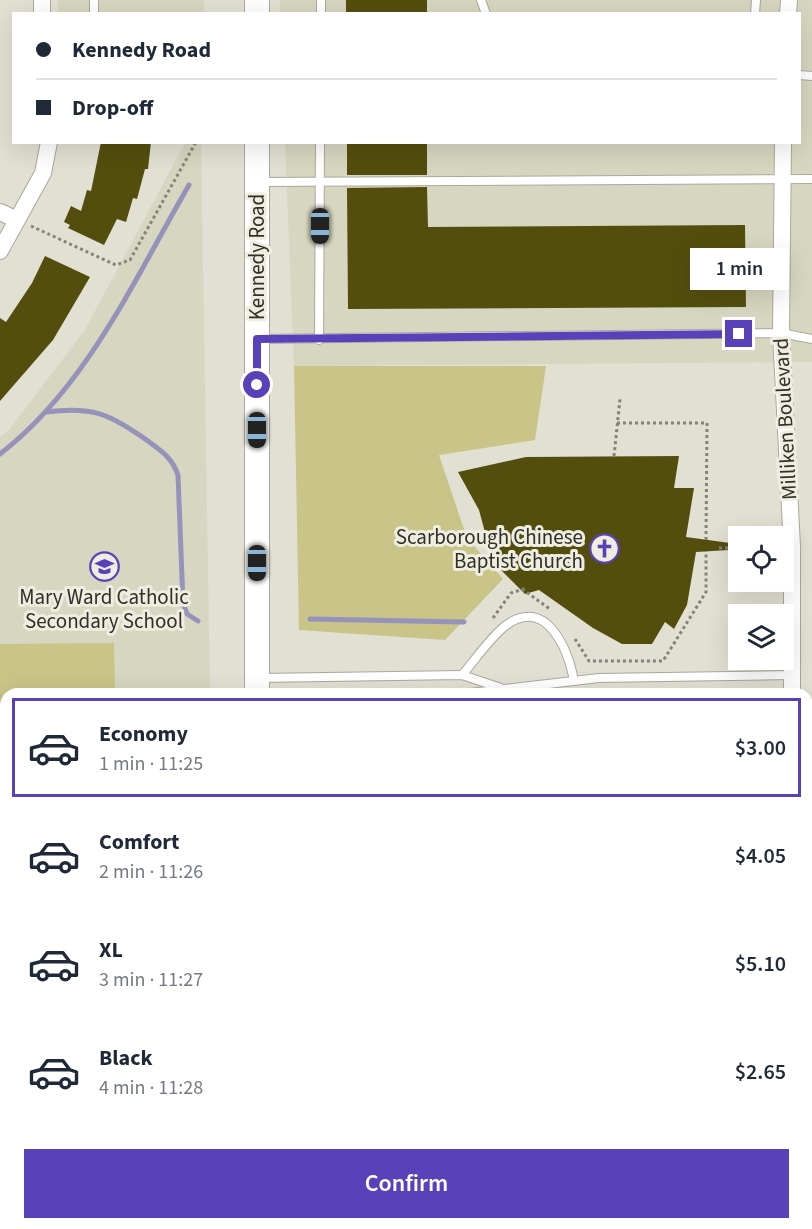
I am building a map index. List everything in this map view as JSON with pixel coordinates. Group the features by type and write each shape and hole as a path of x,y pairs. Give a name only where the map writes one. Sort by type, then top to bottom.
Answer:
{"main road":[{"name":"Kennedy Road","path":"257,144 257,686"}],"street":[{"path":"0,251 43,173 49,144"},
{"name":"Milliken Boulevard","path":"783,144 781,333 792,548 792,688"},
{"path":"0,212 17,220"}],"lane":[{"path":"319,340 320,144"},
{"path":"257,182 812,179"},
{"path":"257,339 781,333 812,339"},
{"path":"462,675 502,628 514,620 527,617 540,620 552,628 562,641 570,657 574,681"},
{"path":"257,686 462,675 504,688 599,678 792,675"}],"path":[{"path":"17,220 116,266 130,260 195,144"},
{"path":"614,456 620,399"},
{"path":"617,423 707,423 706,540"},
{"path":"719,548 728,548"},
{"path":"571,633 590,661 663,662 706,592 706,551"},
{"path":"487,626 511,593 527,588"},
{"path":"522,589 558,615"}],"shaded area":[{"path":"58,0 204,0 204,12 58,12"},
{"path":"280,0 812,0 812,362 294,366 285,144 801,144 801,12 280,12"},
{"name":"Mary Ward Catholic Secondary School","path":"184,144 201,144 210,688 0,688 0,437 9,430 85,330"},
{"path":"294,366 546,366 535,440 439,455 467,538 503,579 445,640 299,630"},
{"path":"114,643 115,688 0,688 0,644"}],"building":[{"path":"346,0 427,0 427,12 346,12"},
{"path":"101,144 151,144 148,169 145,169 137,199 133,198 126,222 117,219 104,245 68,228 70,225 64,222 71,206 81,211 87,190 91,191"},
{"path":"347,144 427,144 427,175 347,175"},
{"path":"427,187 428,227 745,225 746,307 348,309 347,188"},
{"path":"45,256 90,277 53,340 0,401 0,318 6,322 32,283"},
{"name":"Scarborough Chinese Baptist Church","path":"679,456 674,488 694,488 686,537 728,543 728,550 696,552 687,605 674,629 665,622 652,644 622,644 593,628 539,590 525,594 493,562 479,510 458,472 526,457"}],"waterway":[{"path":"0,454 31,427 59,397 84,364 107,329 189,185"},
{"path":"46,412 89,411 111,418 148,441 170,460 178,475 183,603 187,614 198,621"},
{"path":"310,619 464,622"}],"place":[{"name":"Scarborough Chinese Baptist Church","path":"604,549"},
{"name":"Mary Ward Catholic Secondary School","path":"104,566"}],"route":[{"path":"257,385 257,339 739,334"}]}
